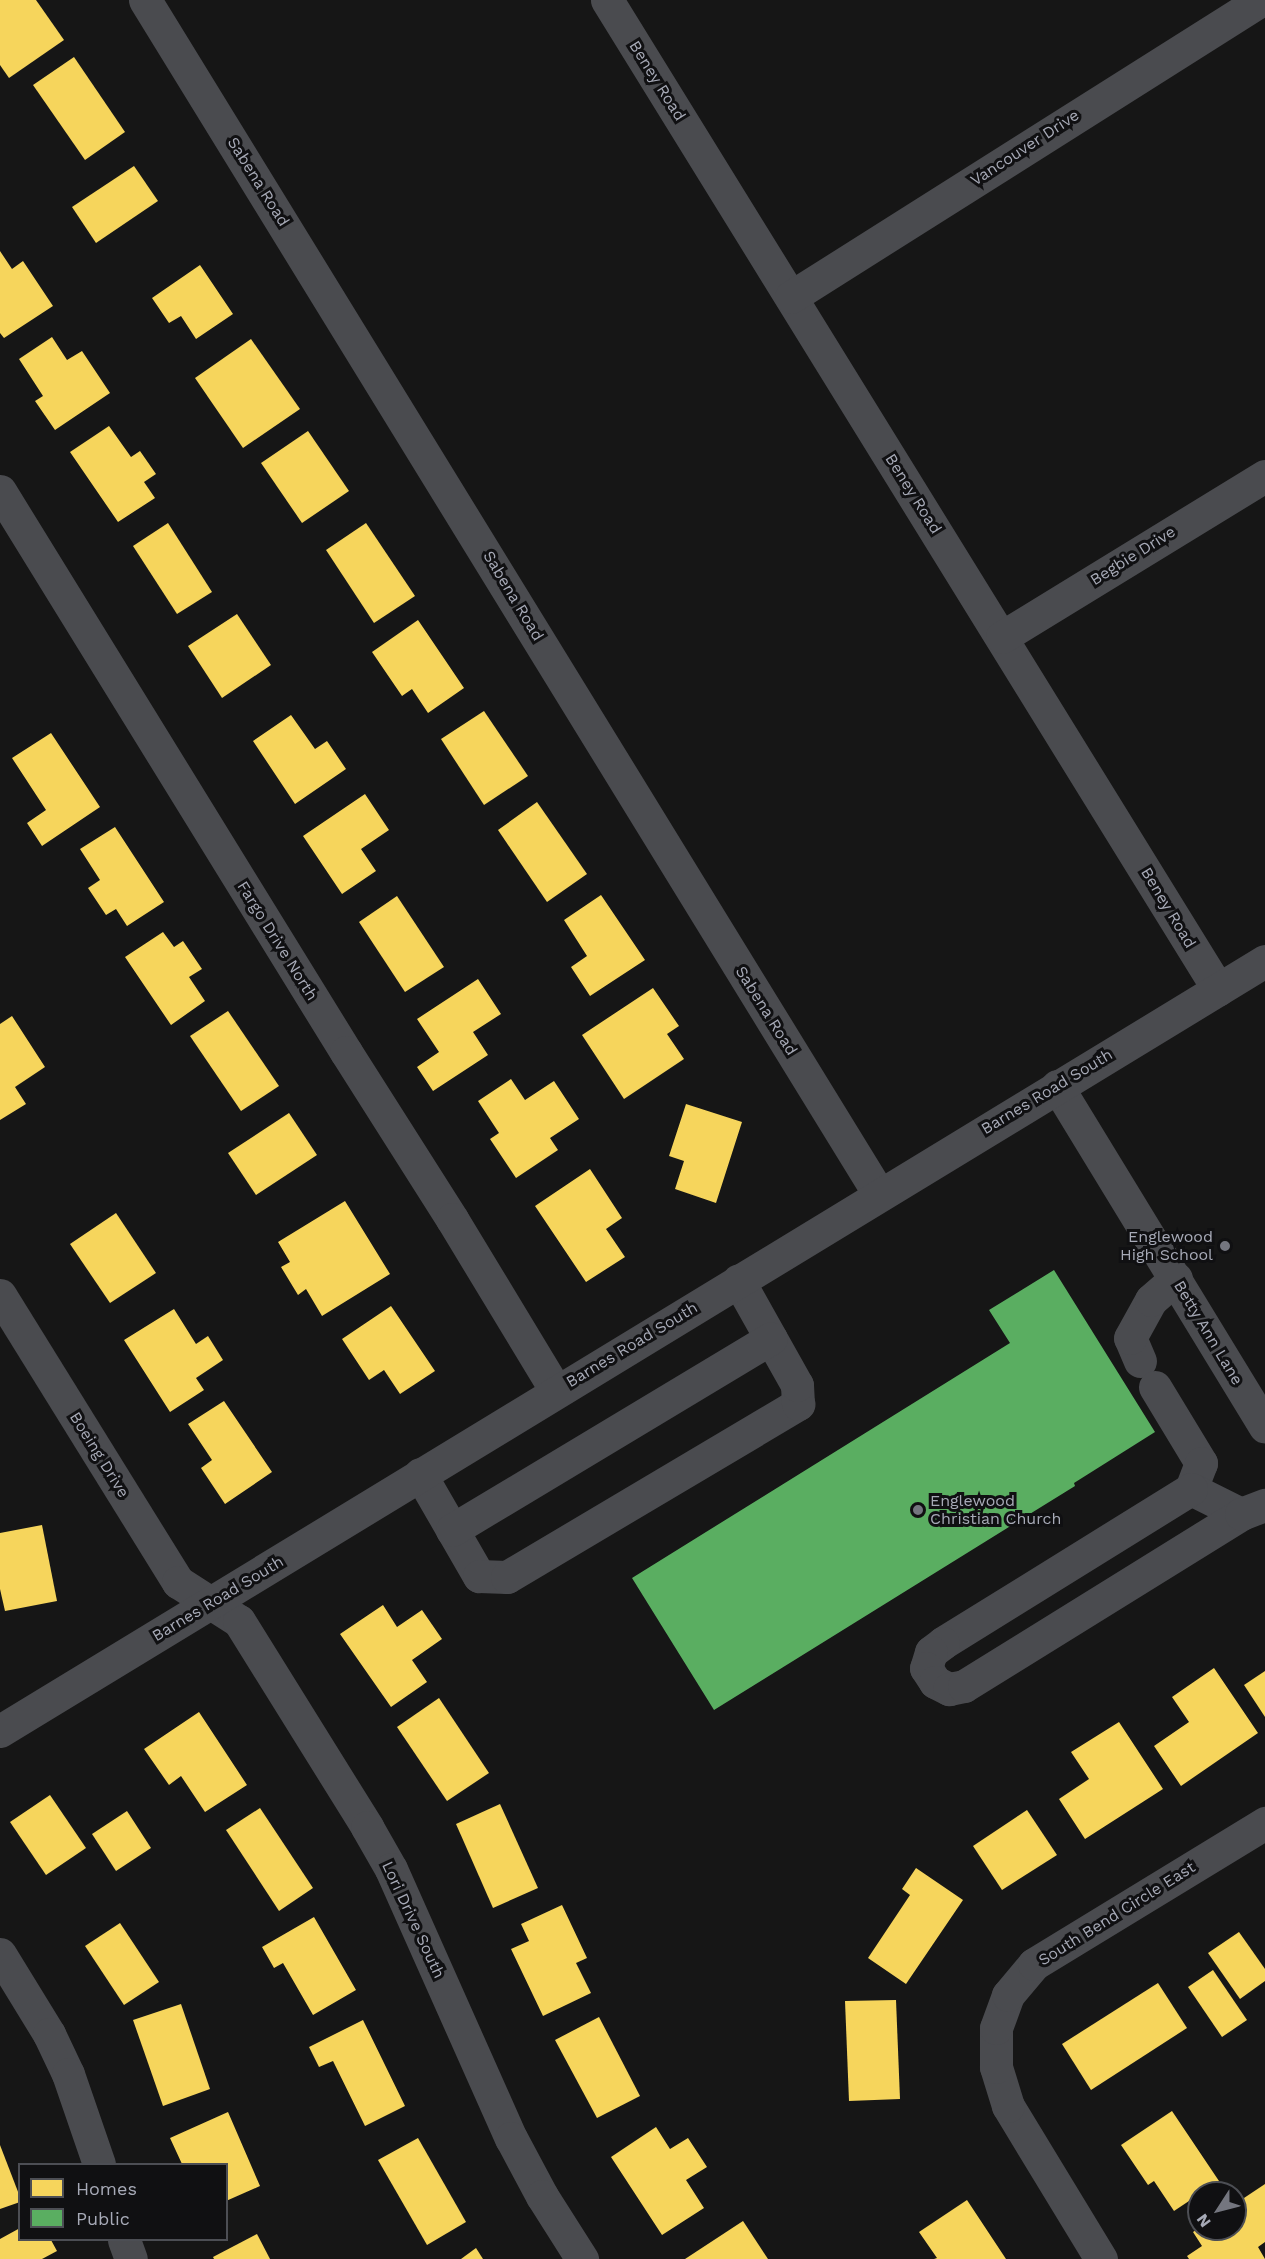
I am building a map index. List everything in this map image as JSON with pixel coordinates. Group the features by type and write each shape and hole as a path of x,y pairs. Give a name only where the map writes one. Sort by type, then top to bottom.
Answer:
{"street":[{"name":"Sabena Road","path":"145,0 879,1194"},
{"name":"Beney Road","path":"607,0 1218,989"},
{"name":"Vancouver Drive","path":"791,297 1261,0"},
{"name":"Begbie Drive","path":"1002,637 1265,476"},
{"name":"Fargo Drive North","path":"0,491 345,1052 452,1219 556,1391"},
{"name":"Barnes Road South","path":"0,1731 1265,961"},
{"name":"Betty Ann Lane","path":"1057,1086 1265,1427"},
{"path":"1176,1278 1151,1300 1130,1338 1147,1374 1200,1463 1191,1489 943,1643 932,1652 926,1668 935,1682 949,1689 964,1686 1253,1509"},
{"path":"420,1474 479,1576 507,1577 798,1404 797,1385 738,1280"},
{"name":"Boeing Drive","path":"0,1295 178,1582 212,1602"},
{"path":"452,1530 771,1338"},
{"path":"1191,1489 1253,1509"},
{"name":"Lori Drive South","path":"212,1602 239,1621 391,1869 511,2138 542,2196 582,2259"},
{"name":"South Bend Circle East","path":"1101,2259 1008,2106 996,2067 996,2028 1008,1995 1034,1964 1265,1823"},
{"path":"0,1954 49,2034 68,2074 99,2163"},
{"path":"124,2241 131,2259"}],"building: Homes":[{"path":"0,0 36,0 64,40 9,78 0,65"},
{"path":"74,57 125,132 85,160 33,85"},
{"path":"134,166 158,201 96,243 72,207"},
{"path":"0,251 12,269 23,261 53,306 4,338 0,333"},
{"path":"200,265 233,314 196,339 181,316 169,323 152,298"},
{"path":"52,337 67,360 82,351 110,393 55,430 35,401 43,396 19,359"},
{"path":"251,339 300,409 243,448 195,378"},
{"path":"109,426 131,457 140,451 156,474 144,482 155,498 118,522 70,452"},
{"path":"308,431 349,491 302,523 261,463"},
{"path":"168,523 212,592 177,614 133,546"},
{"path":"366,523 415,596 374,623 326,550"},
{"path":"237,614 271,665 222,698 188,646"},
{"path":"418,620 464,688 428,713 412,689 402,696 372,652"},
{"path":"484,711 528,776 484,805 441,739"},
{"path":"291,715 315,749 327,741 346,769 295,804 253,741"},
{"path":"51,733 100,807 42,846 27,823 46,810 12,758"},
{"path":"365,794 389,830 361,849 376,871 342,894 303,836"},
{"path":"537,802 587,874 547,902 498,830"},
{"path":"115,827 164,902 127,926 116,909 106,915 88,888 100,880 80,849"},
{"path":"601,895 645,960 590,996 571,967 587,956 564,920"},
{"path":"397,896 444,967 405,992 359,922"},
{"path":"163,932 174,947 183,941 202,969 189,977 205,1001 171,1025 125,957"},
{"path":"478,979 501,1014 473,1032 488,1055 433,1091 417,1067 439,1052 417,1019"},
{"path":"653,988 679,1026 667,1034 684,1059 624,1099 582,1035"},
{"path":"228,1011 279,1086 241,1111 190,1036"},
{"path":"12,1016 45,1067 15,1087 26,1104 0,1120 0,1024"},
{"path":"511,1079 525,1100 554,1081 579,1119 550,1138 558,1150 516,1178 490,1139 499,1133 478,1101"},
{"path":"686,1104 742,1122 716,1203 675,1189 684,1161 669,1156"},
{"path":"289,1113 317,1155 256,1195 228,1153"},
{"path":"590,1169 622,1218 606,1229 625,1257 586,1282 535,1206"},
{"path":"345,1201 390,1274 322,1316 306,1289 298,1295 281,1267 290,1262 278,1242"},
{"path":"116,1213 156,1273 110,1303 70,1244"},
{"path":"391,1306 435,1371 400,1394 384,1370 369,1380 342,1339"},
{"path":"174,1309 196,1344 208,1336 223,1360 196,1378 204,1390 170,1412 124,1340"},
{"path":"224,1401 272,1472 225,1504 201,1468 212,1460 188,1424"},
{"path":"42,1525 57,1601 5,1611 0,1589 0,1533"},
{"path":"383,1605 397,1627 422,1610 442,1639 412,1660 427,1682 391,1707 340,1634"},
{"path":"1214,1668 1258,1733 1181,1786 1154,1746 1189,1722 1172,1697"},
{"path":"1265,1671 1265,1717 1244,1685"},
{"path":"439,1698 489,1773 447,1801 397,1727"},
{"path":"199,1712 247,1785 205,1812 181,1776 169,1785 144,1749"},
{"path":"1119,1722 1163,1789 1085,1839 1059,1799 1089,1779 1071,1752"},
{"path":"50,1795 86,1848 46,1875 10,1822"},
{"path":"500,1804 538,1888 493,1908 456,1824"},
{"path":"260,1808 313,1888 279,1911 226,1830"},
{"path":"1027,1810 1057,1855 1002,1890 973,1846"},
{"path":"127,1811 151,1848 116,1871 92,1834"},
{"path":"916,1868 963,1900 906,1984 868,1958 910,1895 902,1889"},
{"path":"562,1905 587,1958 576,1963 591,1993 543,2016 511,1949 529,1941 521,1924"},
{"path":"314,1917 356,1990 313,2015 283,1963 274,1968 262,1947"},
{"path":"120,1923 159,1982 124,2005 85,1946"},
{"path":"1239,1932 1265,1969 1265,1981 1240,1999 1208,1953"},
{"path":"1213,1970 1247,2020 1222,2037 1188,1987"},
{"path":"1158,1983 1187,2028 1091,2090 1062,2044"},
{"path":"896,2000 900,2099 849,2101 845,2001"},
{"path":"181,2004 210,2089 163,2106 133,2020"},
{"path":"599,2017 640,2096 597,2118 555,2040"},
{"path":"363,2020 405,2106 365,2126 333,2061 319,2067 309,2047"},
{"path":"1172,2111 1219,2181 1187,2181 1187,2202 1174,2211 1154,2181 1148,2185 1121,2145"},
{"path":"228,2112 260,2186 228,2200 228,2163 182,2163 170,2138"},
{"path":"656,2127 670,2149 688,2138 707,2167 686,2180 704,2208 662,2235 611,2157"},
{"path":"418,2138 466,2222 427,2245 378,2160"},
{"path":"0,2145 18,2192 18,2203 0,2209"},
{"path":"1265,2184 1265,2242 1258,2247 1265,2259 1189,2259 1187,2256 1202,2246 1199,2241 1247,2241 1247,2196"},
{"path":"967,2200 1006,2259 934,2259 937,2258 919,2232"},
{"path":"743,2221 768,2259 685,2259"},
{"path":"18,2229 18,2241 52,2241 57,2251 42,2259 0,2259 0,2239"},
{"path":"257,2234 270,2259 214,2259 213,2257"},
{"path":"476,2248 483,2259 461,2259"}],"building: Public":[{"path":"1054,1270 1155,1432 1074,1483 1075,1486 714,1710 632,1578 1010,1343 989,1310"}],"place":[{"name":"Englewood High School","path":"1225,1246"},
{"name":"Englewood Christian Church","path":"918,1510"}]}
